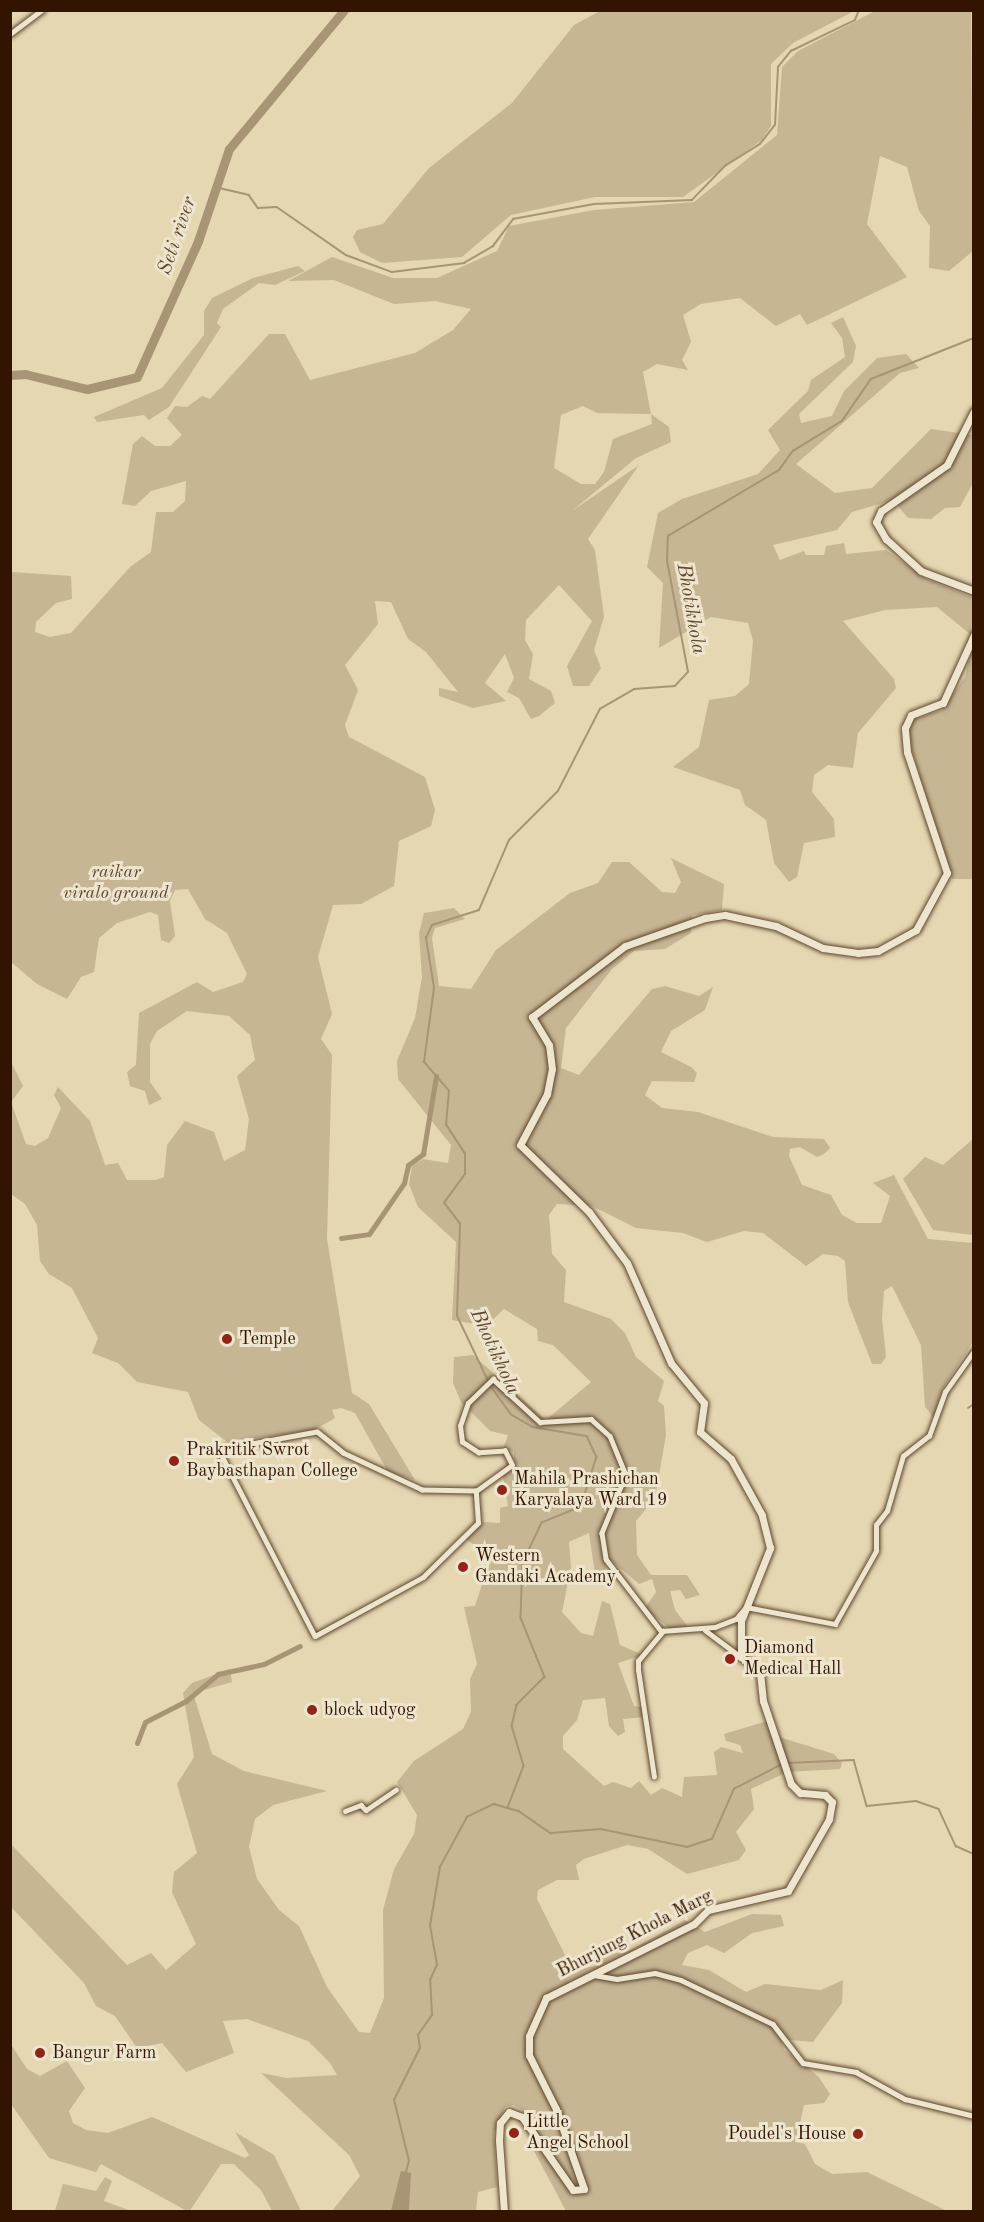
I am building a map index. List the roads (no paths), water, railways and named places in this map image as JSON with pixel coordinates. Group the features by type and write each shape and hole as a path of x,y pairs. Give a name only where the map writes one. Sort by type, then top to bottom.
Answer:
{"main road":[{"path":"974,411 947,465 882,511 876,522 886,539 921,571 974,591"},
{"path":"741,1657 739,1633 770,1542 742,1475 700,1432 702,1399 671,1363 627,1263 589,1212 520,1145 546,1094 552,1069 549,1045 532,1017 625,946 705,918 725,915 776,926 823,948 858,953 878,951 916,930 947,873 907,752 905,728 911,715 943,703 974,635"},
{"name":"Bhurjung Khola Marg","path":"504,2211 499,2140 500,2123 509,2112 522,2117 573,2190 584,2189 527,2045 546,1998 588,1974 694,1924 713,1908 788,1891 829,1819 832,1802 825,1795 800,1793 787,1774 780,1754 778,1732 763,1701 761,1672 741,1657"}],"street":[{"path":"10,34 42,10"},
{"path":"663,1631 702,1629 727,1624 746,1607 835,1624 876,1551 876,1525 887,1511 903,1456 929,1436 945,1392 974,1351"},
{"path":"476,1491 478,1523 428,1574 315,1636 219,1450 317,1432 343,1453 422,1490 476,1491 512,1465 505,1451 479,1453 462,1442 460,1426 468,1403 485,1384 493,1379 540,1422 591,1419 610,1436 626,1475 602,1533 606,1558 663,1631"},
{"path":"702,1629 741,1657"},
{"path":"654,1777 638,1661 650,1653 663,1631"},
{"path":"345,1811 361,1805 366,1810 396,1790"},
{"path":"588,1974 617,1979 655,1973 681,1980 773,2024 803,2063 856,2072 905,2099 974,2116"}],"waterway":[{"name":"Seti river","path":"10,375 25,374 87,389 137,377 198,241 229,149 344,10"},
{"path":"215,187 249,195 258,208 277,207 346,255 392,272 464,263 493,246 513,219 594,204 692,200 725,166 760,144 775,125 778,67 791,51 855,20 859,10"},
{"name":"Bhotikhola","path":"488,1381 457,1316 460,1224 444,1203 465,1174 465,1154 446,1125 449,1091 424,1062 434,988 426,938 432,925 479,910 509,840 558,791 600,709 634,689 675,686 688,672 667,561 668,536 779,470 793,451 842,421 871,379 974,338"},
{"path":"341,1238 369,1234 404,1183 408,1165 423,1154 436,1076"},
{"name":"Bhotikhola","path":"490,1385 512,1415 533,1427 587,1436 597,1457 581,1507 542,1523 523,1563 521,1618 545,1677 517,1705 512,1726 524,1766 508,1808"},
{"path":"968,1408 974,1404"},
{"path":"137,1743 145,1722 186,1701 218,1674 264,1664 300,1646"},
{"path":"787,1763 854,1760 867,1806 916,1801 939,1809 956,1846 974,1854"},
{"path":"406,2172 409,2161 394,2100 420,2048 418,2035 432,2015 430,1980 437,1965 430,1926 440,1867 467,1817 494,1804 519,1811 551,1833 601,1829 687,1847 712,1839 734,1789 782,1764"}],"place":[{"name":"Temple","path":"227,1339"},
{"name":"Prakritik Swrot Baybasthapan College","path":"174,1461"},
{"name":"Mahila Prashichan Karyalaya Ward 19","path":"502,1490"},
{"name":"Western Gandaki Academy","path":"463,1567"},
{"name":"Diamond Medical Hall","path":"730,1659"},
{"name":"block udyog","path":"312,1710"},
{"name":"Bangur Farm","path":"40,2053"},
{"name":"Little Angel School","path":"514,2133"},
{"name":"Poudel's House","path":"858,2134"}],"park label":[{"name":"raikar viralo ground","path":"116,883"}]}
